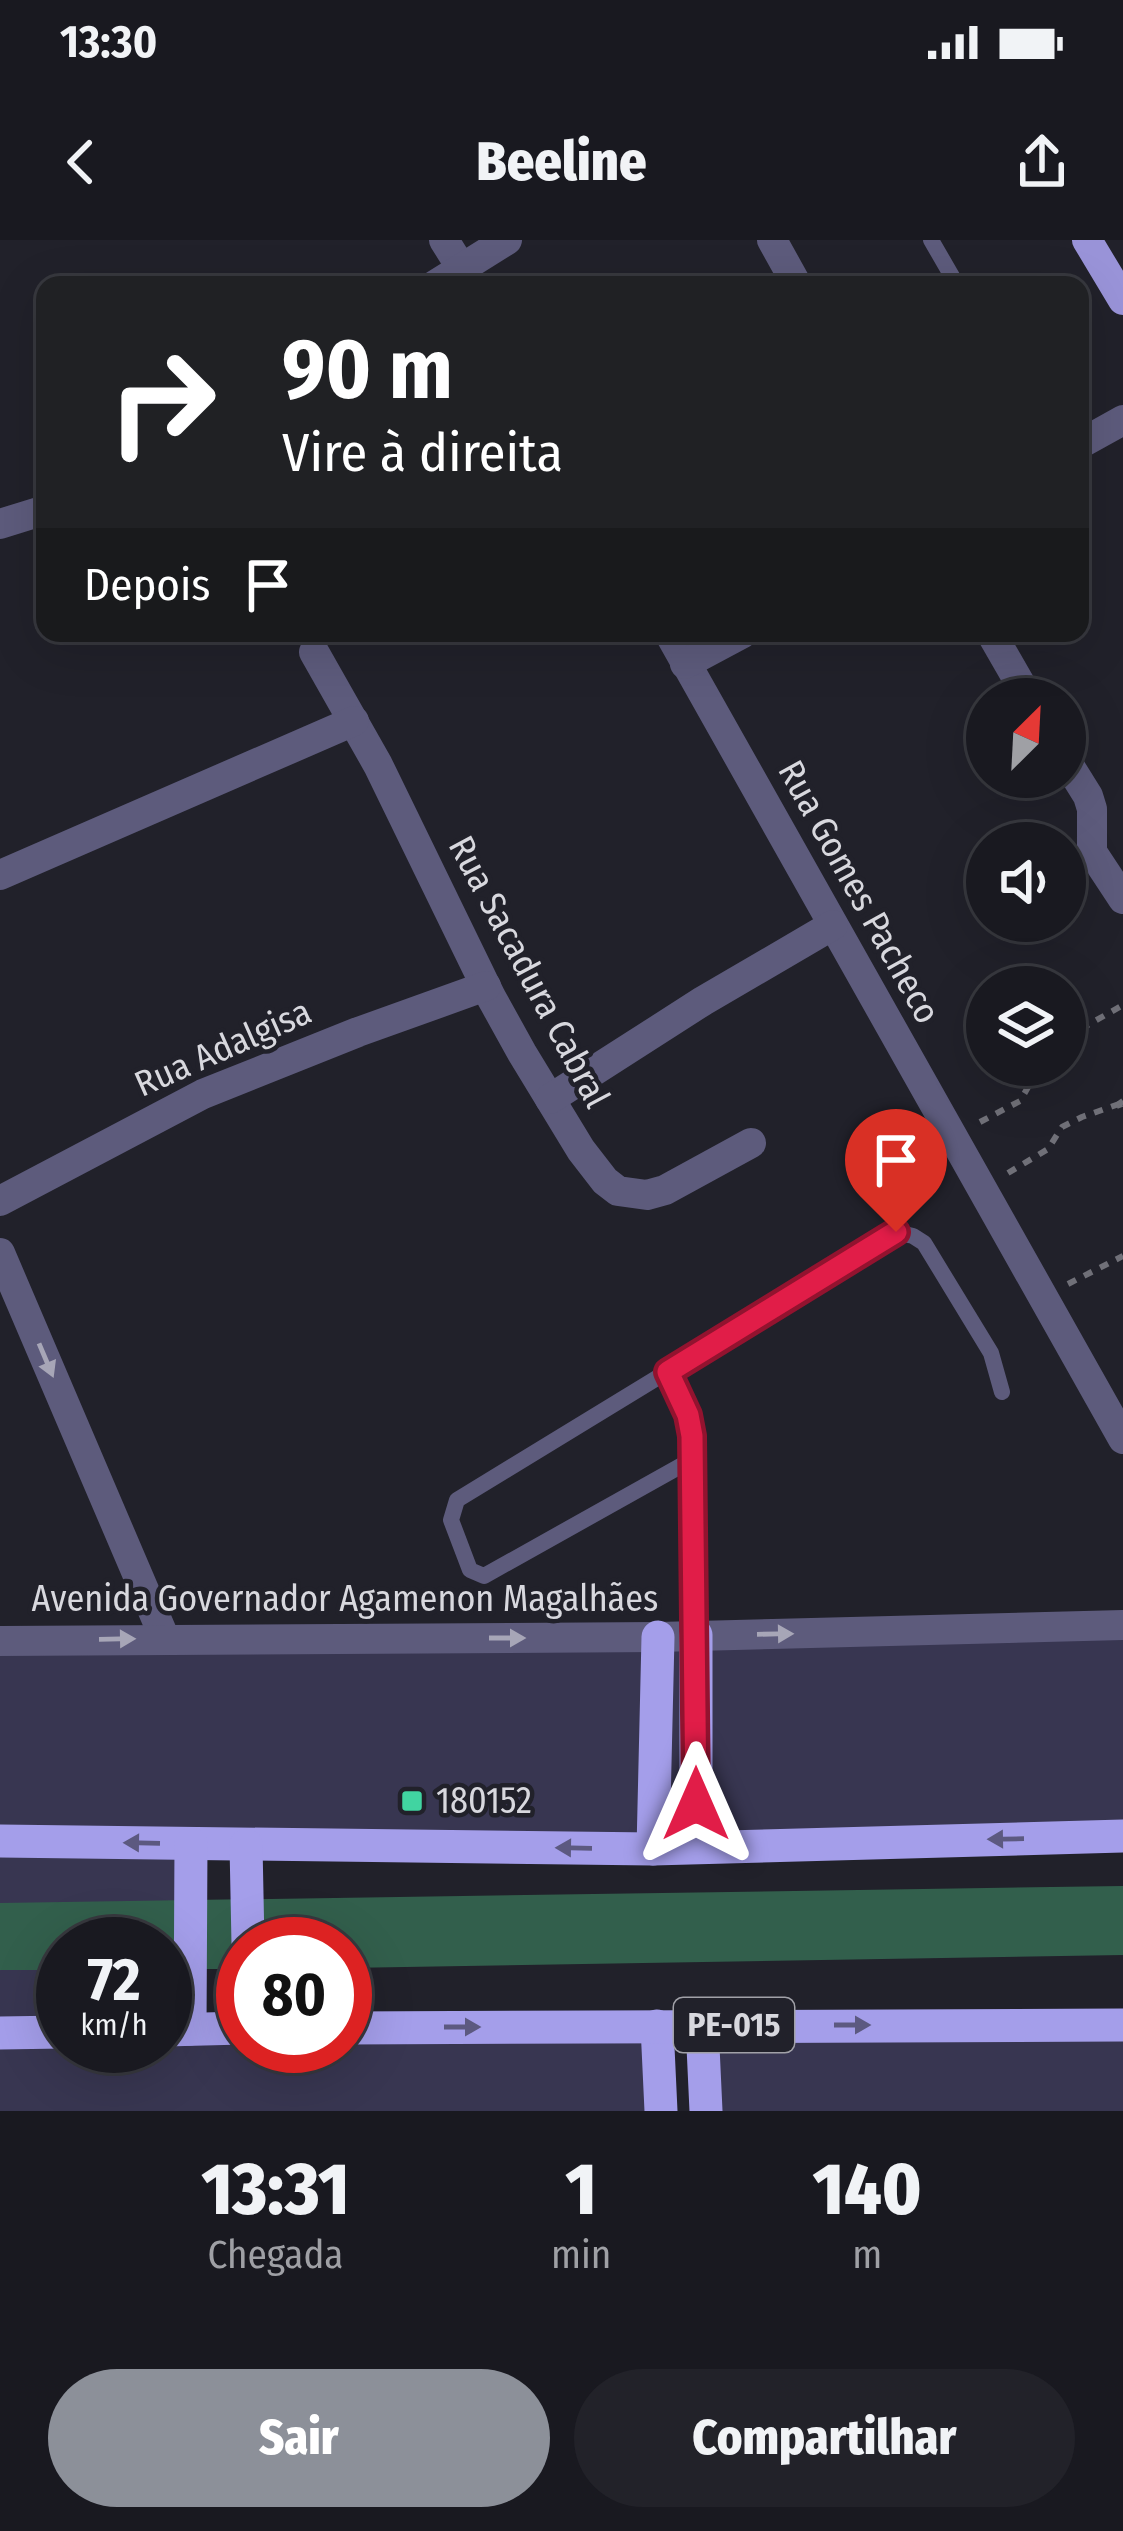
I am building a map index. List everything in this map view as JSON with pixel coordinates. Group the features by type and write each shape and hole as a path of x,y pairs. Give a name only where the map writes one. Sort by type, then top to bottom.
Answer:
{"highway":[{"path":"696,1636 696,1847"},
{"path":"653,1849 658,1637"},
{"path":"0,1841 246,1858 1123,1836"},
{"path":"190,1856 190,1917"},
{"path":"246,1858 247,1917"},
{"path":"702,2025 706,2111"},
{"name":"PE-015","path":"372,2028 1123,2025"},
{"path":"657,2026 661,2111"},
{"path":"0,2033 36,2032"}],"main road":[{"path":"1087,240 1123,300"}],"street":[{"path":"444,240 467,276 507,240"},
{"path":"772,240 792,276"},
{"path":"1089,439 1123,420"},
{"path":"0,524 36,513"},
{"name":"Rua Gomes Pacheco","path":"673,642 1123,1439"},
{"path":"685,664 726,642"},
{"path":"996,642 1017,678"},
{"name":"Rua Sacadura Cabral","path":"314,652 395,799 486,986 581,1150 605,1181 618,1191 647,1195 751,1143"},
{"path":"0,875 354,721"},
{"path":"1086,793 1092,852 1123,898"},
{"path":"550,1099 703,1001 833,926"},
{"name":"Rua Adalgisa","path":"0,1201 203,1094 486,986"},
{"path":"0,1253 165,1639"},
{"name":"Avenida Governador Agamenon Magalhães","path":"0,1641 658,1637 1123,1625"}],"lane":[{"path":"931,240 952,276"},
{"path":"693,1459 484,1576 470,1570 451,1520 457,1500 896,1232 924,1243 991,1353 1002,1392"},
{"path":"668,1372 688,1415 693,1459 696,1636"}],"path":[{"path":"1086,1026 1123,1005"},
{"path":"951,1137 1020,1101 1029,1086"},
{"path":"981,1189 1048,1149 1062,1127 1121,1102 1123,1114"},
{"path":"1043,1296 1123,1256"}],"shaded area":[{"path":"1123,1630 1123,1836 191,1844 191,1917 36,1917 36,2073 192,2073 192,2029 216,2029 216,2073 372,2073 372,2028 657,2026 661,2111 0,2111 0,1655"},
{"path":"1123,1886 1123,1955 372,1968 372,1917 216,1917 216,1969 192,1969 192,1917 36,1917 36,1970 0,1970 0,1903"},
{"path":"702,2025 1123,2025 1123,2111 706,2111"}],"place":[{"name":"180152","path":"412,1801"}],"route":[{"path":"696,1804 692,1436 688,1415 668,1372 896,1232"}]}
